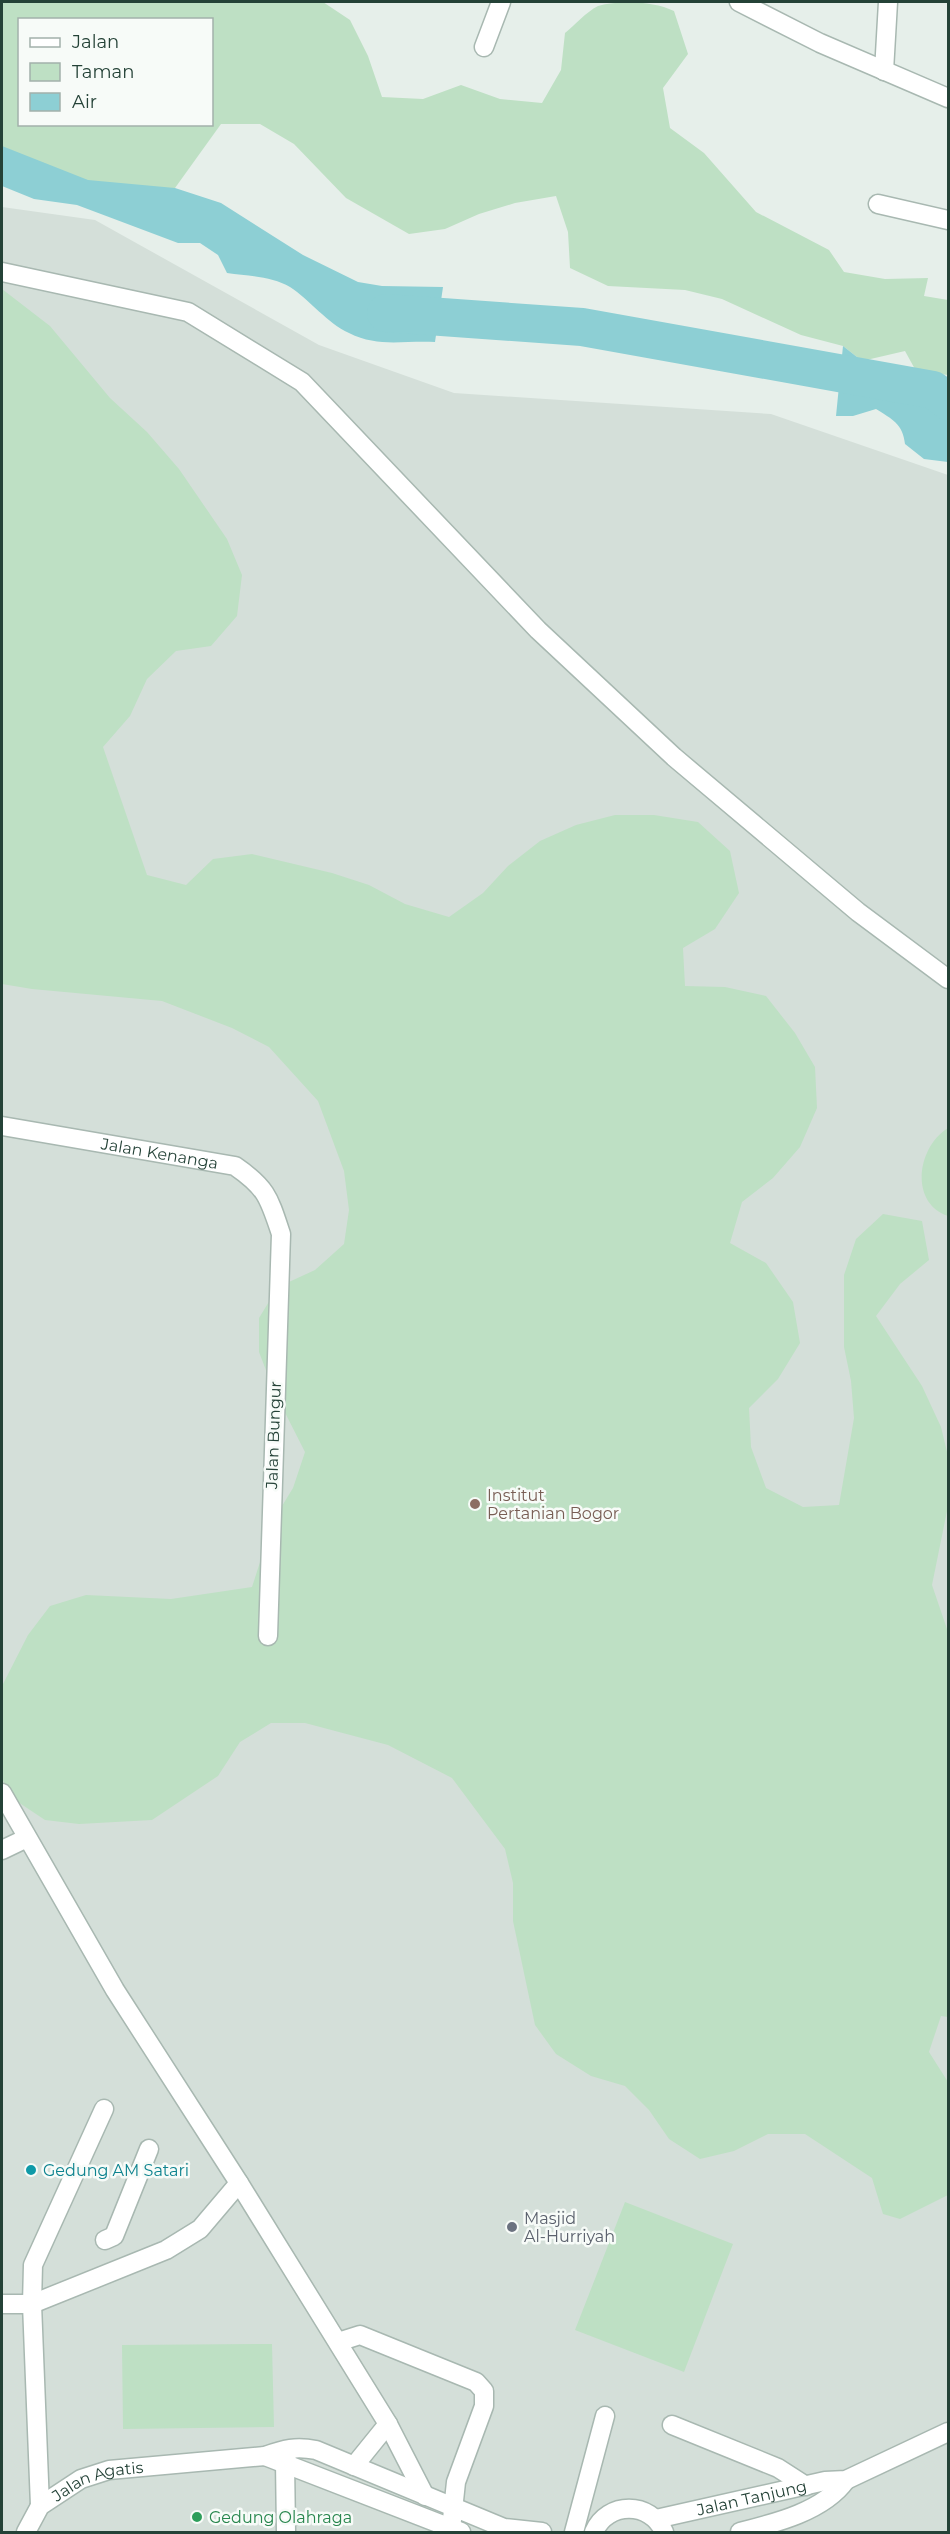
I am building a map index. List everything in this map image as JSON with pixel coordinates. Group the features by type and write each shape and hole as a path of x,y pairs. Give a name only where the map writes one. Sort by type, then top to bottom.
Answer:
{"street":[{"path":"484,47 501,2"},
{"path":"739,2 819,43 948,98"},
{"path":"884,71 888,2"},
{"path":"878,204 948,220"},
{"path":"2,272 188,312 302,382 538,630 674,757 858,912 948,979"},
{"name":"Jalan Kenanga","path":"2,1126 235,1166 255,1180 268,1196 281,1234"},
{"name":"Jalan Bungur","path":"268,1636 281,1234"},
{"path":"3,1798 115,1990 239,2183 388,2424 425,2496"},
{"path":"2,1850 27,1838"},
{"path":"40,2506 32,2304 33,2265 104,2109"},
{"path":"105,2240 114,2236 149,2149"},
{"path":"2,2304 32,2304 166,2250 200,2229 239,2183"},
{"path":"338,2342 360,2335 476,2382 484,2391 484,2406 456,2482 453,2506 456,2531"},
{"path":"574,2532 605,2416"},
{"path":"354,2466 388,2424"},
{"path":"672,2425 777,2468 806,2486"},
{"name":"Jalan Tanjung","path":"660,2526 806,2486 846,2480 948,2432"},
{"path":"287,2454 316,2450 504,2528 542,2532"},
{"path":"287,2454 456,2531"},
{"path":"286,2532 287,2454"},
{"name":"Jalan Agatis","path":"26,2532 40,2506 81,2479 109,2470 287,2454"},
{"name":"Jalan Tanjung","path":"749,2531 807,2510 838,2491 846,2480"},
{"path":"594,2532 603,2519 620,2509 639,2510 660,2526"}],"shaded area":[{"name":"Institut Pertanian Bogor","path":"2,207 95,220 319,345 454,393 771,414 948,475 948,2532 2,2532"}],"green space":[{"path":"2,2 323,2 350,20 368,56 382,97 423,99 461,85 500,99 542,103 561,70 565,33 585,15 598,6 607,4 636,2 656,5 674,11 688,54 663,88 670,128 704,153 756,212 829,250 844,272 885,279 928,278 924,296 948,300 948,375 916,371 905,351 862,361 843,346 801,335 722,299 685,290 608,286 570,268 568,232 556,196 515,203 479,214 445,229 409,234 346,198 294,144 260,124 221,124 175,188 152,201 2,167"},
{"path":"2,289 50,326 110,398 147,432 179,469 227,539 242,575 237,616 211,646 176,651 147,679 130,716 103,747 147,875 186,885 213,859 252,854 332,873 369,885 405,904 449,917 483,893 508,866 540,841 576,825 615,815 654,815 698,822 730,851 739,893 715,929 683,948 685,986 725,987 766,996 795,1033 815,1067 817,1108 800,1147 773,1178 742,1202 730,1243 766,1263 793,1302 800,1343 778,1379 749,1408 751,1447 766,1488 803,1507 839,1505 854,1418 851,1381 844,1347 844,1275 856,1239 883,1214 922,1221 929,1260 900,1284 876,1316 922,1386 941,1427 948,1456 948,1506 932,1585 948,1632 948,2017 941,2016 929,2052 948,2082 948,2195 900,2219 883,2214 872,2178 805,2134 768,2134 734,2151 700,2159 669,2139 649,2110 625,2086 591,2076 556,2054 535,2025 513,1921 513,1883 505,1849 452,1778 388,1745 305,1723 271,1723 240,1742 218,1776 152,1820 79,1824 45,1820 15,1800 2,1779 2,1686 28,1635 50,1606 86,1595 171,1599 252,1587 274,1519 293,1488 305,1452 274,1391 259,1352 259,1318 278,1287 315,1270 344,1244 349,1210 344,1171 318,1101 269,1047 232,1028 162,1001 32,989 2,984"},
{"path":"948,1128 948,1216 936,1209 927,1199 922,1174 929,1148"},
{"path":"625,2202 733,2244 684,2372 575,2330"},
{"path":"272,2344 274,2427 123,2429 122,2345"}],"water":[{"path":"2,146 88,180 175,188 221,203 303,255 358,282 382,286 443,287 435,342 381,342 360,338 341,329 283,283 260,277 227,273 218,255 200,243 178,243 77,205 34,199 2,186"},
{"path":"843,346 862,361 927,373 948,389 948,462 924,459 905,444 902,432 896,423 876,409 853,416 836,416"}],"waterway":[{"path":"386,313 582,327 933,390 948,401"}],"place":[{"name":"Institut Pertanian Bogor","path":"475,1504"},
{"name":"Gedung AM Satari","path":"31,2170"},
{"name":"Masjid Al-Hurriyah","path":"512,2227"},
{"name":"Gedung Olahraga","path":"197,2517"}]}
